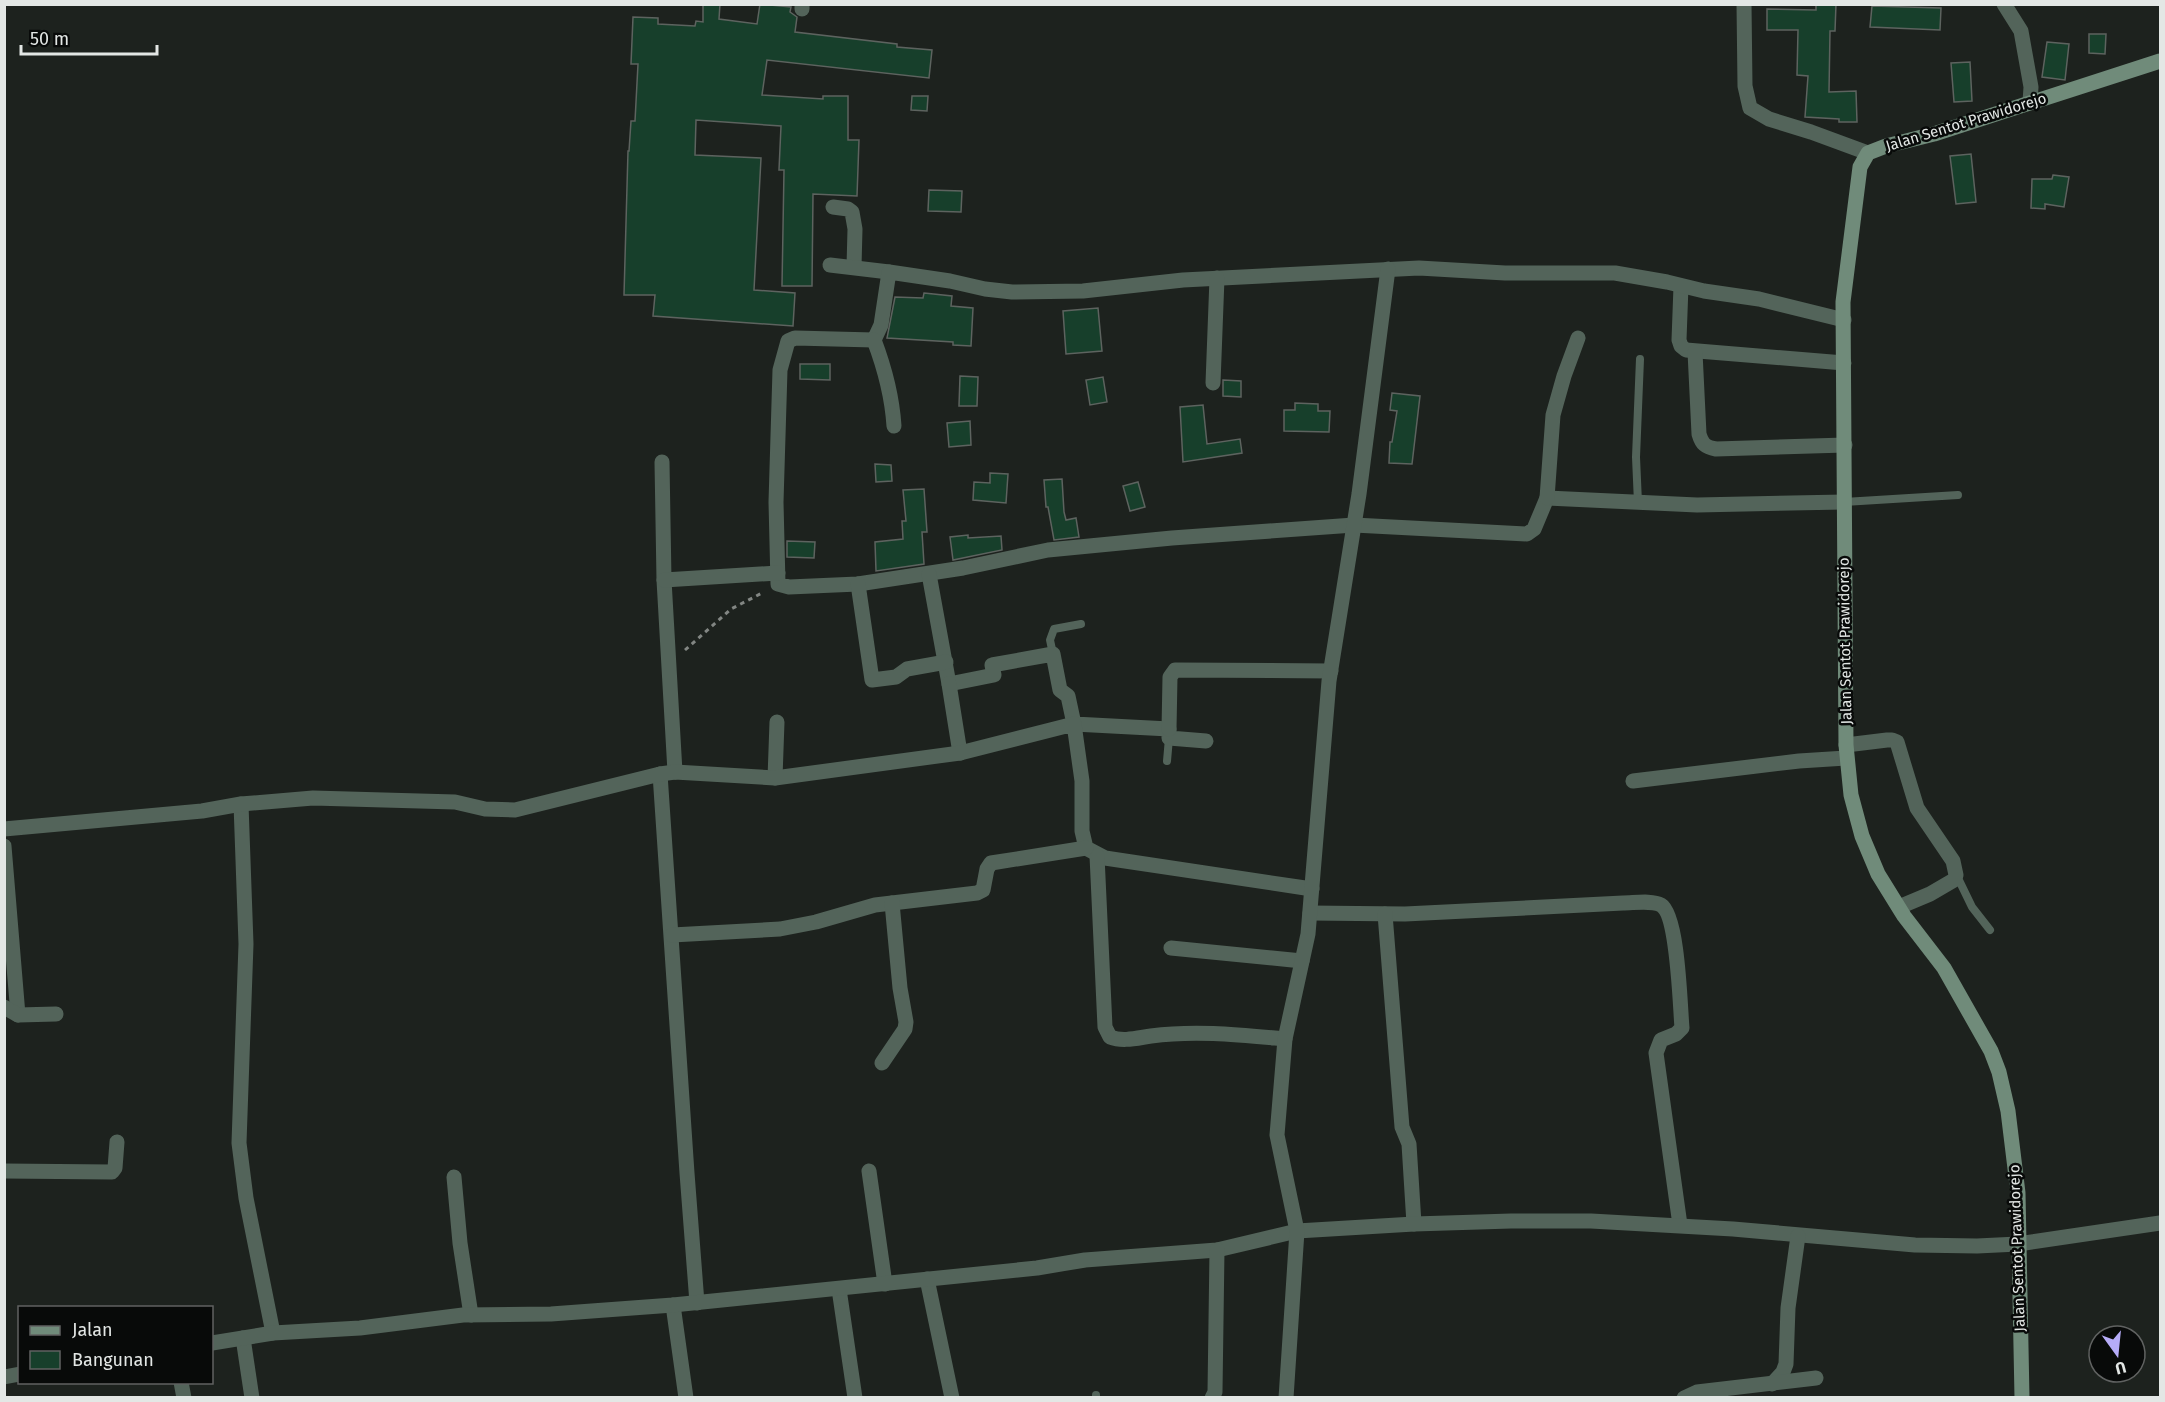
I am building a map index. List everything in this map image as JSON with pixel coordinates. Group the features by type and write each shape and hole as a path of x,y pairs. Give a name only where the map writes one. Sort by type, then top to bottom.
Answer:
{"main road":[{"name":"Jalan Sentot Prawidorejo","path":"2022,1398 2018,1193 2008,1111 1999,1072 1991,1051 1944,968 1903,906 1878,874 1862,836 1851,795 1846,752 1849,502 1845,445 1844,302 1860,166 1868,153 2160,61"}],"street":[{"path":"1744,4 1744,86 1750,108 1768,119 1868,153"},
{"path":"2004,4 2021,31 2031,87 2030,102"},
{"path":"833,207 848,209 852,212 855,230 854,267"},
{"path":"830,265 1012,292 1083,291 1217,279 1419,268 1505,273 1615,273 1704,291 1759,299 1844,320"},
{"path":"1286,1398 1297,1231 1277,1135 1286,1039 1310,913 1331,671 1376,370 1388,269"},
{"path":"889,272 881,325 874,340 887,373 892,397 894,426"},
{"path":"1213,382 1217,279"},
{"path":"1681,286 1679,340 1681,346 1686,350 1844,363"},
{"path":"778,578 776,502 780,370 788,341 795,338 874,340"},
{"path":"664,580 778,578 789,587 858,584 928,574 1048,550 1172,538 1354,525 1527,534 1534,530 1547,498 1552,415 1578,338"},
{"path":"1695,352 1699,434 1701,442 1707,448 1845,445"},
{"path":"662,462 672,935 697,1303"},
{"path":"1547,498 1697,505 1849,502"},
{"path":"928,574 946,662 960,753"},
{"path":"858,584 872,680 896,676 907,669 946,662"},
{"path":"949,684 994,675 993,665 1053,654 1060,690 1068,696 1074,724 1082,780 1082,831 1091,852 1105,1027 1110,1036 1119,1040 1168,1034 1210,1033 1286,1039"},
{"path":"1169,734 1170,677 1175,670 1331,671"},
{"path":"775,778 777,722"},
{"path":"4,830 313,798 455,802 485,809 515,810 668,773 775,778 960,753 1074,724 1169,734 1206,741"},
{"path":"1633,781 1799,761 1846,752 1863,742 1887,740 1897,742 1917,808 1953,861 1956,875 1954,880 1903,906"},
{"path":"241,804 246,944 239,1143 246,1198 273,1333"},
{"path":"4,846 11,1011 57,1014"},
{"path":"672,935 780,929 816,922 875,905 980,893 991,863 1091,852 1312,889"},
{"path":"882,1063 905,1029 906,1022 900,988 892,903"},
{"path":"1310,913 1384,914 1623,903 1658,904 1666,909 1674,934 1682,1028 1676,1034 1661,1040 1656,1053 1680,1225"},
{"path":"1384,914 1402,1127 1409,1144 1413,1224"},
{"path":"1171,948 1302,961"},
{"path":"4,1171 112,1172 116,1168 117,1142"},
{"path":"869,1171 885,1284"},
{"path":"454,1177 460,1243 471,1315"},
{"path":"213,1343 273,1333 360,1328 471,1315 552,1314 674,1305 927,1280 1037,1268 1085,1260 1217,1250 1297,1231 1413,1224 1591,1221 1680,1225 1914,1245 1977,1246 2018,1244 2160,1223"},
{"path":"1772,1383 1784,1372 1786,1365 1788,1308 1798,1236"},
{"path":"1212,1398 1215,1392 1217,1250"},
{"path":"927,1280 952,1398"},
{"path":"839,1289 855,1398"},
{"path":"674,1305 686,1398"},
{"path":"243,1338 252,1398"},
{"path":"1684,1398 1697,1392 1816,1378"}],"lane":[{"path":"1638,503 1636,457 1640,359"},
{"path":"1849,502 1958,495"},
{"path":"1053,654 1050,640 1054,629 1081,624"},
{"path":"1167,761 1169,734"},
{"path":"1956,875 1972,907 1990,930"}],"path":[{"path":"682,652 731,609 778,578"}],"building":[{"path":"703,4 720,4 719,19 757,24 760,4 791,7 790,12 797,17 795,32 932,50 929,78 767,60 762,95 823,99 823,96 848,96 848,140 859,140 857,196 813,194 812,286 782,286 784,170 779,170 781,126 696,120 695,155 761,158 754,290 795,293 793,326 653,316 655,295 624,295 628,151 631,121 635,121 638,64 631,64 633,17 658,18 658,24 695,26 696,21 703,22"},
{"path":"1816,4 1836,4 1835,31 1830,31 1829,92 1856,91 1857,122 1805,117 1808,76 1797,75 1798,30 1767,30 1767,9 1816,10"},
{"path":"1872,6 1941,8 1940,30 1870,27"},
{"path":"2089,34 2106,34 2105,54 2089,53"},
{"path":"2047,42 2069,44 2065,80 2042,77"},
{"path":"1970,62 1972,101 1954,102 1951,63"},
{"path":"912,96 928,96 927,111 911,110"},
{"path":"1971,154 1976,202 1956,204 1950,156"},
{"path":"2053,175 2069,177 2064,207 2045,204 2045,209 2031,208 2032,179 2052,179"},
{"path":"929,190 962,191 961,212 928,211"},
{"path":"924,293 952,296 951,306 973,308 971,346 953,345 953,342 887,338 895,297 923,298"},
{"path":"1098,308 1102,351 1066,354 1063,311"},
{"path":"800,364 830,364 830,380 800,379"},
{"path":"960,376 978,377 977,406 959,406"},
{"path":"1103,377 1107,402 1090,405 1086,380"},
{"path":"1223,380 1241,381 1241,397 1223,396"},
{"path":"1392,393 1420,396 1412,464 1389,463 1390,442 1392,442 1397,411 1390,410"},
{"path":"1295,403 1318,404 1318,411 1330,411 1329,432 1284,431 1284,410 1295,410"},
{"path":"1203,405 1207,444 1240,439 1242,453 1183,462 1180,407"},
{"path":"970,421 971,445 949,447 947,423"},
{"path":"875,464 891,465 892,481 876,482"},
{"path":"990,473 1008,474 1006,503 973,500 974,482 990,483"},
{"path":"1062,479 1066,520 1076,518 1079,537 1054,540 1048,507 1046,507 1044,480"},
{"path":"1138,482 1145,507 1130,511 1123,486"},
{"path":"924,489 927,532 922,532 924,564 876,571 875,542 903,539 902,521 906,521 903,490"},
{"path":"968,535 968,538 1001,536 1002,550 953,560 950,537"},
{"path":"787,541 815,542 814,558 787,557"}]}
